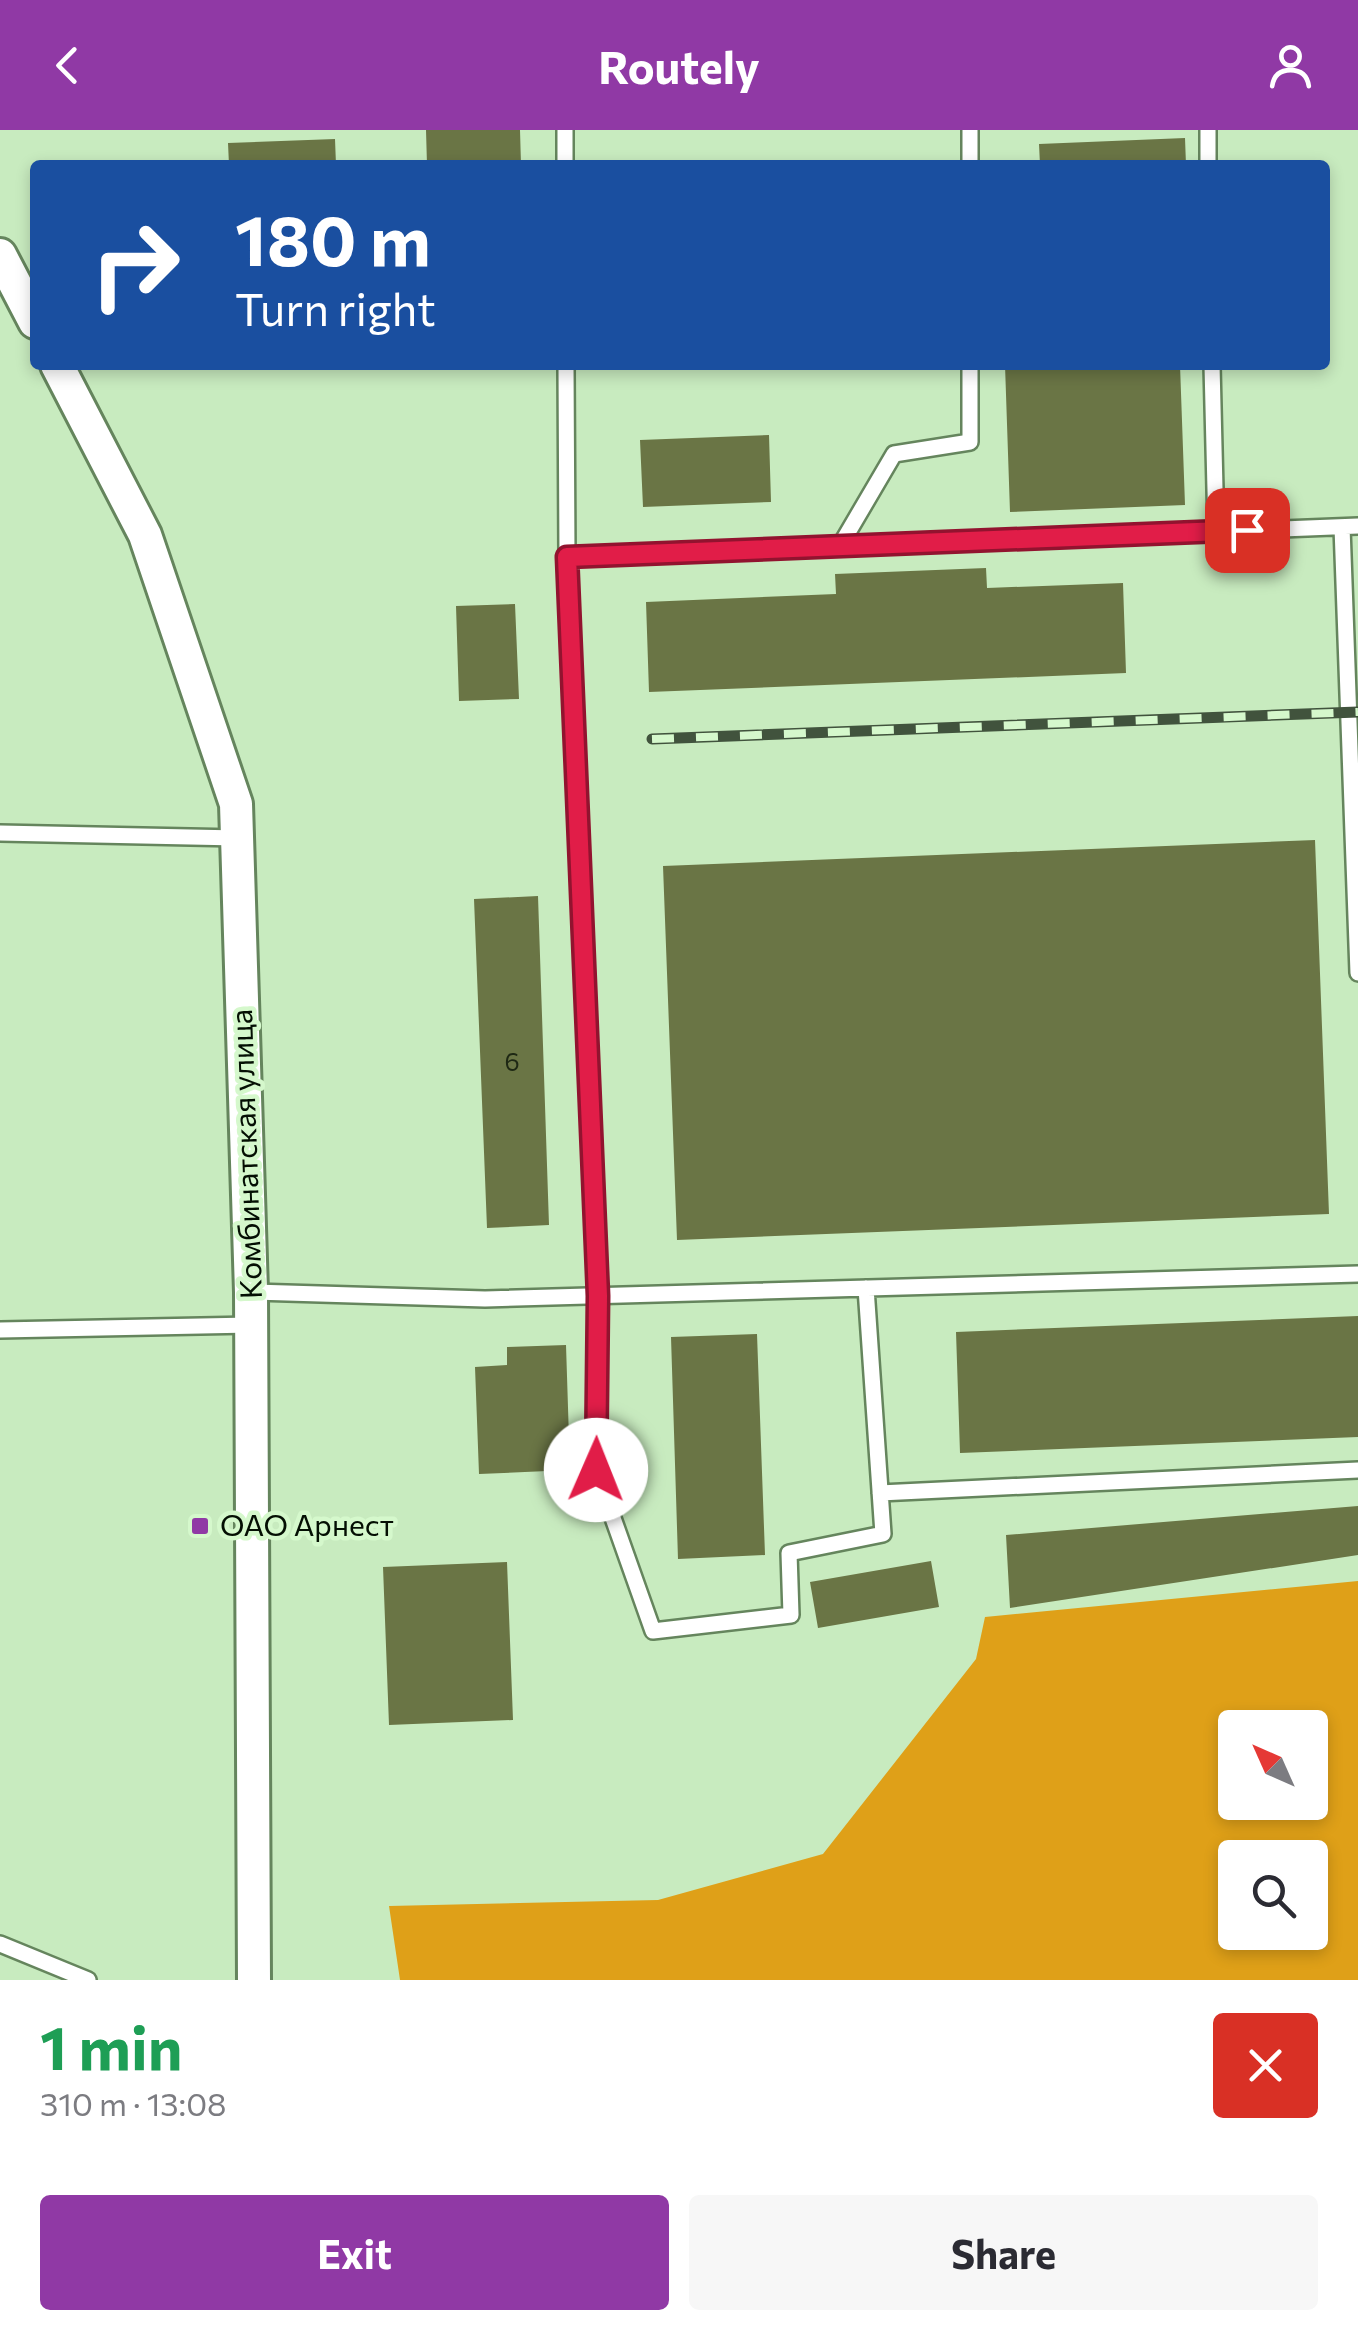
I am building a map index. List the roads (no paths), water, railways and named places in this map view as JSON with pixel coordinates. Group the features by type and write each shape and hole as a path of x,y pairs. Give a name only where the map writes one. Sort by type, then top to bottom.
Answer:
{"street":[{"path":"0,255 30,312"},
{"name":"Комбинатская улица","path":"60,370 145,535 236,804 251,1292 254,1980"}],"lane":[{"path":"565,130 565,160"},
{"path":"970,130 970,160"},
{"path":"1208,130 1208,160"},
{"path":"566,370 567,557 598,1296 596,1470 653,1630 791,1615 790,1553 883,1534 866,1288"},
{"path":"840,546 894,454 970,442 970,370"},
{"path":"1212,370 1216,532"},
{"path":"567,557 1350,526 1358,973"},
{"path":"0,833 238,838"},
{"path":"251,1292 486,1299 1358,1274"},
{"path":"0,1330 251,1325"},
{"path":"880,1493 1358,1470"},
{"path":"0,1944 88,1980"}],"railway":[{"path":"652,739 1358,712"}],"place":[{"name":"ОАО Арнест","path":"200,1526"}]}
